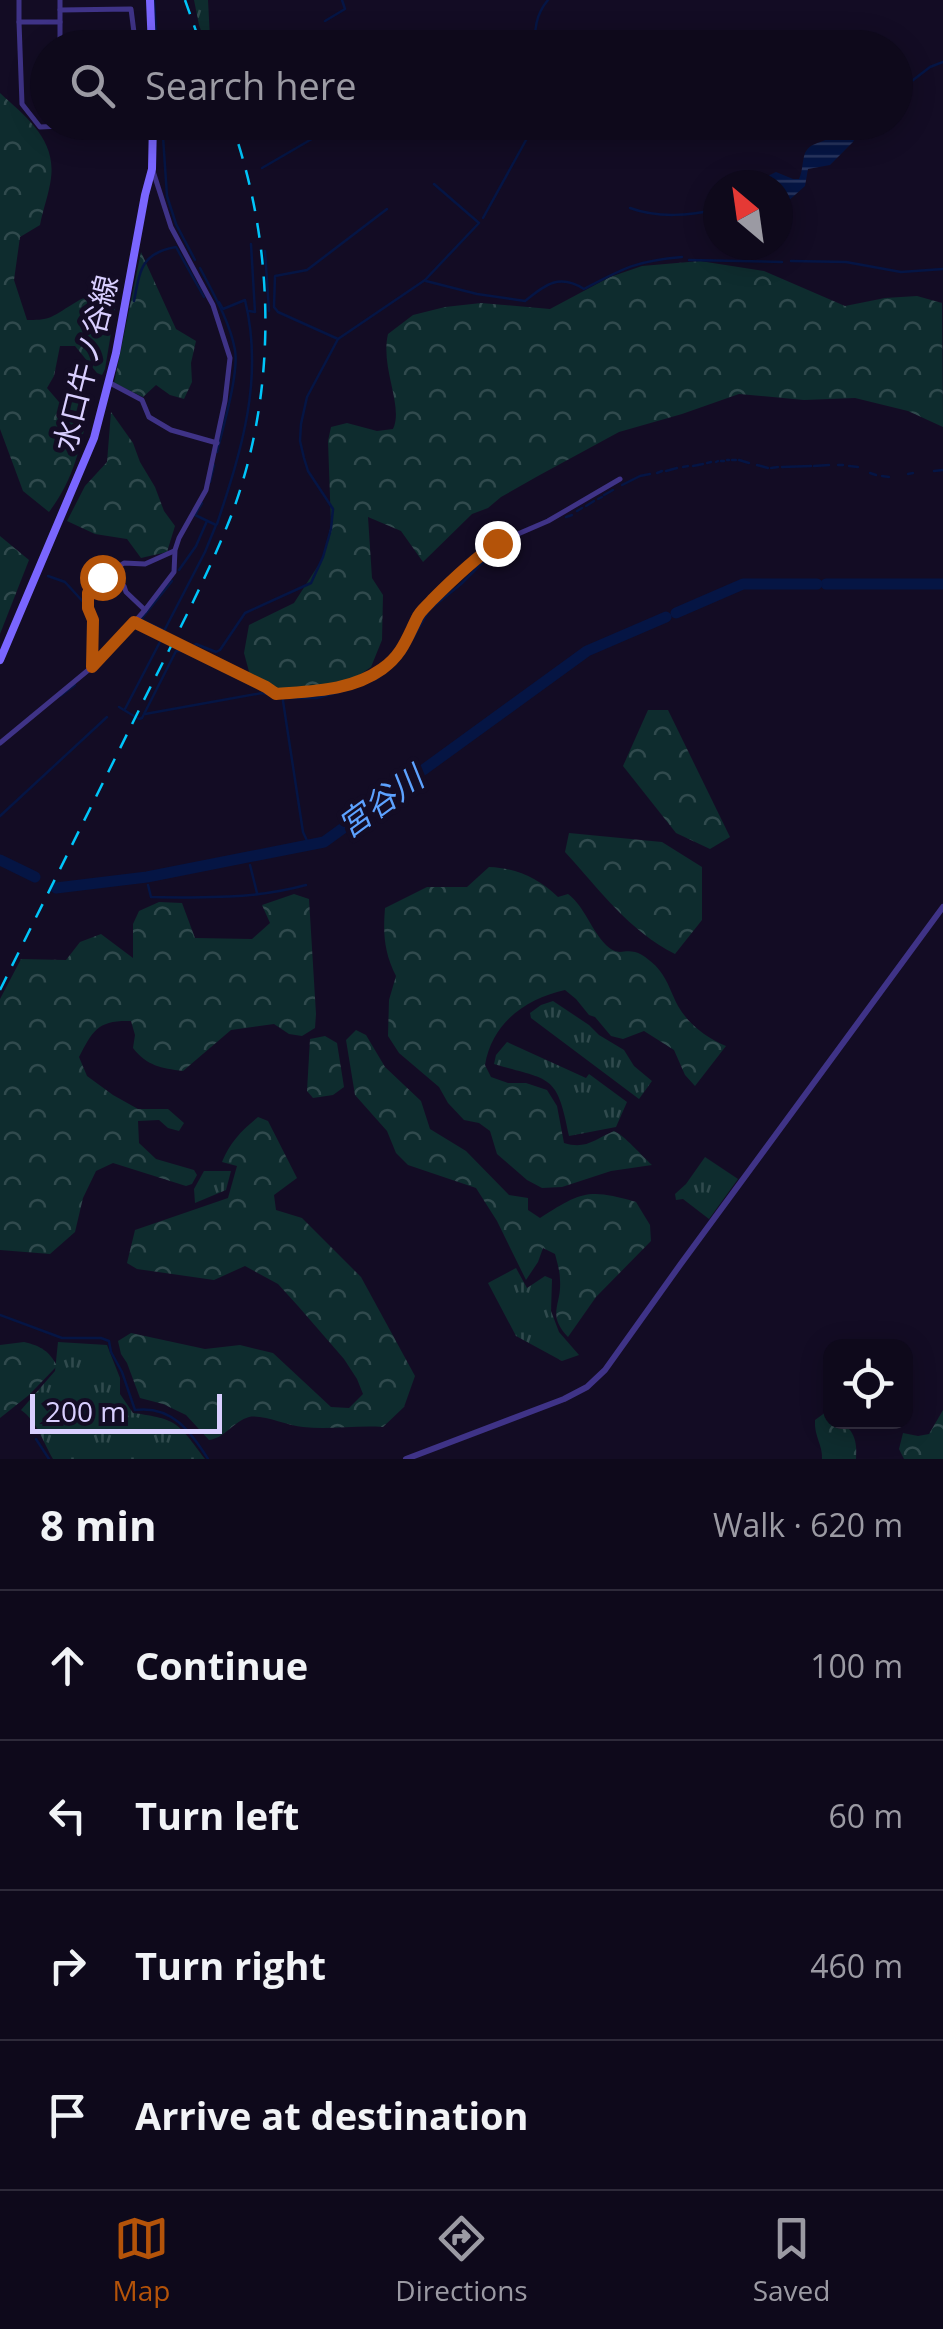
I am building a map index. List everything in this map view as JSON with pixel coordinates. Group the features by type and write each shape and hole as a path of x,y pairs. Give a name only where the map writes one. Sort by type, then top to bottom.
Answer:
{"main road":[{"path":"150,0 151,30"},
{"name":"水口牛ノ谷線","path":"0,660 78,480 110,384 152,168 152,140"}],"street":[{"path":"19,0 22,104 30,114"},
{"path":"60,0 60,30"},
{"path":"95,0 95,10"},
{"path":"123,0 124,9"},
{"path":"60,10 131,9 134,30"},
{"path":"19,22 60,22"},
{"path":"0,744 92,667 145,610 174,572 174,550 206,490 230,366 226,342 212,305 172,227 152,168"},
{"path":"110,384 142,400 149,417 171,430 217,442"},
{"path":"134,622 266,687 276,698 340,688 384,668 400,652 418,616 476,558 497,543 548,521 620,479"},
{"path":"92,667 93,620 88,608 91,585 124,563 146,564 174,550"},
{"path":"124,586 145,610"},
{"path":"406,1459 564,1399 587,1387 606,1370 943,907"}],"green space":[{"path":"194,0 208,0 210,30 201,30"},
{"path":"0,93 30,122 30,140 44,140 51,164 40,225 20,237 14,280 27,320 51,317 91,296 108,297 116,303 102,375 75,346 60,346 54,376 47,388 59,402 86,399 89,408 70,475 49,512 23,491 0,429"},
{"path":"141,252 176,329 196,341 192,382 184,399 156,385 143,397 114,383"},
{"path":"700,261 764,271 845,306 917,296 942,303 943,427 908,411 855,398 804,400 739,394 619,432 472,514 423,562 401,531 368,517 372,578 383,595 382,640 371,667 348,683 309,689 278,690 251,679 244,653 249,625 294,603 323,558 331,525 331,427 347,423 377,431 393,429 396,409 387,360 388,334 413,315 445,307 481,303 550,309 610,277 642,266"},
{"path":"111,412 133,443 164,511 175,526 167,552 141,558 127,539 95,534 67,521 85,486 107,462"},
{"path":"0,536 29,560 0,634"},
{"path":"648,710 668,710 730,837 710,849 676,833 623,766"},
{"path":"569,833 662,842 702,867 702,920 675,954 643,934 565,852"},
{"path":"489,867 526,875 558,897 568,894 610,949 638,953 652,962 687,1019 726,1046 695,1086 685,1075 674,1050 644,1031 623,1039 611,1036 565,990 524,1007 495,1037 485,1065 491,1077 547,1090 557,1106 564,1143 584,1144 614,1131 652,1165 611,1171 562,1187 542,1188 497,1154 490,1131 479,1123 464,1120 439,1087 399,1053 388,1036 389,1000 396,976 385,943 385,908 427,887 467,887"},
{"path":"294,894 309,899 315,1028 302,1036 289,1034 274,1024 231,1030 183,1071 144,1059 133,1048 131,1021 111,1022 98,1028 79,1057 87,1076 113,1095 138,1109 168,1109 184,1123 179,1131 159,1120 138,1121 139,1143 156,1159 194,1170 197,1175 192,1184 186,1186 113,1163 96,1171 83,1198 75,1232 50,1254 0,1250 0,999 21,959 66,960 80,942 101,934 133,958 133,924 139,911 159,902 182,903 195,938 252,939 270,923 262,905"},
{"path":"553,1001 624,1050 634,1066 652,1081 639,1099 531,1018 530,1013"},
{"path":"356,1030 366,1035 385,1067 421,1101 430,1129 466,1151 509,1195 528,1198 528,1210 540,1218 585,1195 636,1202 650,1225 651,1241 596,1297 568,1337 556,1315 560,1280 555,1254 543,1248 526,1280 476,1188 408,1165 396,1153 387,1131 355,1095 346,1040"},
{"path":"325,1036 337,1043 344,1087 333,1095 313,1098 307,1091 310,1039"},
{"path":"507,1042 586,1078 589,1074 627,1102 616,1127 569,1136 560,1101 548,1083 494,1064"},
{"path":"258,1117 268,1121 297,1178 274,1195 276,1210 302,1218 361,1277 415,1376 404,1407 383,1427 303,1427 249,1417 209,1440 186,1415 140,1398 121,1354 118,1341 131,1333 205,1349 240,1345 273,1353 331,1407 349,1408 363,1394 344,1359 278,1284 245,1266 214,1280 137,1269 127,1263 135,1230 228,1198 237,1166 222,1162 237,1137"},
{"path":"705,1157 738,1179 709,1219 683,1199 676,1200 675,1194"},
{"path":"204,1171 231,1171 226,1190 195,1203 194,1189"},
{"path":"516,1268 527,1288 545,1276 552,1279 551,1311 559,1332 579,1355 562,1361 516,1336 488,1283"},
{"path":"24,1342 44,1350 57,1366 0,1418 0,1345"},
{"path":"58,1342 107,1345 120,1378 120,1394 133,1413 176,1425 205,1459 53,1459 36,1426 21,1410 55,1371"},
{"path":"943,1410 943,1459 904,1459 899,1449 903,1433 929,1434"},
{"path":"823,1414 823,1429 849,1429 856,1445 856,1459 822,1459 815,1420"}],"water":[{"path":"824,140 854,140 830,165 808,169 805,186 793,197 793,179 799,179 807,150"}],"waterway":[{"path":"154,0 156,30"},
{"path":"325,21 345,9 342,0"},
{"path":"536,30 548,0"},
{"path":"913,80 943,62"},
{"path":"163,140 167,196 195,260"},
{"path":"262,168 310,140"},
{"path":"483,218 526,140"},
{"path":"119,707 142,718 176,651 186,651 196,644 220,650 245,613 311,583 323,557 333,509 308,471 300,441 307,397 338,339 425,280 479,223 434,184"},
{"path":"630,208 674,215 703,212"},
{"path":"338,339 278,312 274,307 275,276 307,270 387,209"},
{"path":"249,311 255,312 251,244"},
{"path":"134,301 144,265 156,254 176,247 204,297"},
{"path":"265,251 269,311"},
{"path":"426,281 525,301 553,283 567,282 584,289 631,267 682,257"},
{"path":"689,260 782,262"},
{"path":"791,261 846,262 901,272 943,269"},
{"path":"200,268 225,318 236,360 217,452"},
{"path":"217,524 248,413 252,357 245,300 223,309 219,302"},
{"path":"739,460 749,463"},
{"path":"707,463 711,462"},
{"path":"693,466 703,464"},
{"path":"210,482 214,465"},
{"path":"757,465 768,468"},
{"path":"814,466 829,465"},
{"path":"838,465 843,465"},
{"path":"683,467 688,466"},
{"path":"782,467 811,466"},
{"path":"849,466 858,467"},
{"path":"771,468 778,467"},
{"path":"666,471 677,468"},
{"path":"934,471 943,470"},
{"path":"657,473 662,471"},
{"path":"870,473 876,475"},
{"path":"908,474 913,473"},
{"path":"622,485 650,474"},
{"path":"882,476 889,477"},
{"path":"604,495 613,490"},
{"path":"598,499 602,497"},
{"path":"586,506 594,501"},
{"path":"164,631 216,525 195,515 202,503"},
{"path":"577,511 582,508"},
{"path":"566,517 572,515"},
{"path":"179,570 207,521"},
{"path":"309,845 303,832 284,695 317,698 378,678 405,652 429,610 492,553 514,542"},
{"path":"48,576 65,582 86,605"},
{"path":"163,630 142,618 172,581"},
{"name":"宮谷川","path":"676,613 743,584 817,584"},
{"name":"宮谷川","path":"826,584 943,584"},
{"name":"宮谷川","path":"56,888 147,877 324,842 587,651 666,617"},
{"path":"125,709 161,640"},
{"path":"60,696 75,685"},
{"path":"145,714 262,693 272,695"},
{"path":"0,816 107,717"},
{"name":"宮谷川","path":"0,860 35,877"},
{"path":"250,865 257,893"},
{"path":"148,885 151,897 190,898 249,895 306,885"},
{"path":"0,1315 62,1338 109,1341 135,1410 160,1412 179,1422 208,1459"},
{"path":"36,1439 49,1459"}],"railway":[{"path":"185,0 196,30"},
{"path":"0,990 200,587 233,511 248,464 264,366 265,316 256,217 237,140"}],"route":[{"path":"102,577 91,585 88,593 93,620 92,667 134,622 276,694 312,692 359,682 384,668 400,652 418,616 457,574 497,543"}]}
